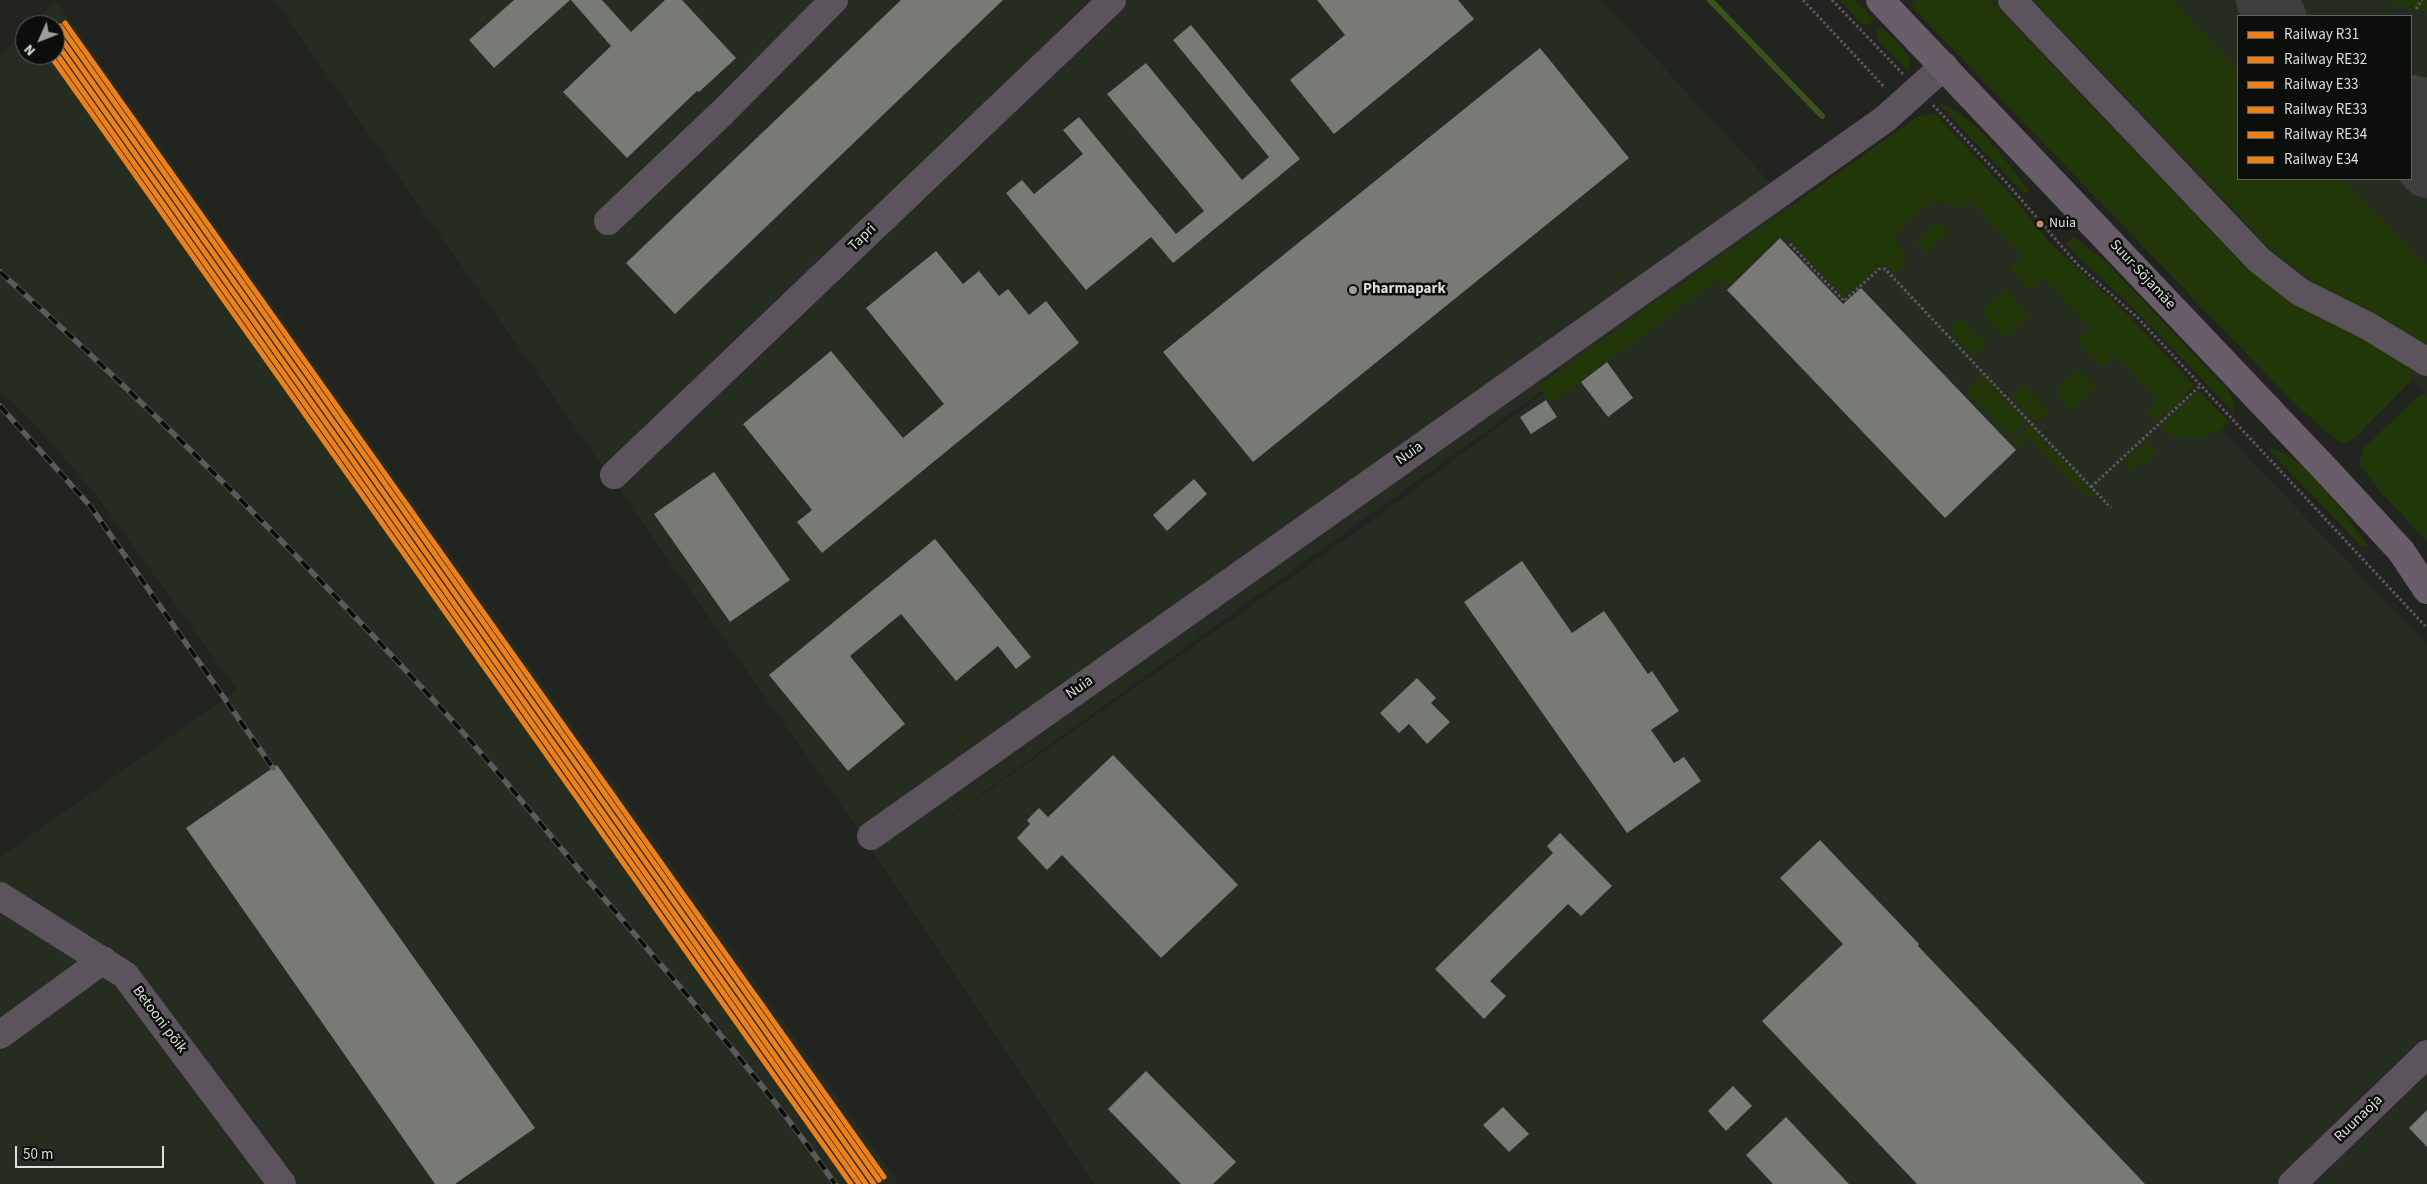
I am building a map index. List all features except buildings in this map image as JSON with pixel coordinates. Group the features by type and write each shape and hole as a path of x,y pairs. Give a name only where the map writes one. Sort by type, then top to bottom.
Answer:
{"main road":[{"name":"Suur-Sõjamäe","path":"1880,0 2401,551 2427,590"},
{"name":"Suur-Sõjamäe","path":"2401,551 2427,568"}],"street":[{"path":"608,221 723,112 834,0"},
{"name":"Tapri","path":"614,475 1112,0"},
{"path":"2012,0 2259,260 2300,292 2368,326 2427,362"},
{"name":"Nuia","path":"871,836 1885,119 1944,66"},
{"name":"Betooni põik","path":"0,896 125,975 282,1184"},
{"path":"0,1035 103,960"},
{"name":"Ruunaoja","path":"2292,1184 2427,1054"}],"path":[{"path":"1803,0 1910,98 2005,181 2078,265 2138,318 2427,628"},
{"path":"1832,0 1910,98"},
{"path":"2416,9 2422,0"},
{"path":"1790,244 1844,301 1879,269 1885,270 2111,508"},
{"path":"2091,487 2200,386"}],"shaded area":[{"path":"274,0 1602,0 1795,210 1934,119 2255,465 2427,644 2427,1184 1094,1184 854,823","holes":["1676,295 1362,528 945,821"]},
{"path":"1989,0 2427,0 2427,395 2387,353 2352,380"},
{"path":"56,1 899,1184 0,1184 0,857 237,690 97,496 35,424 0,391 0,55 15,41 15,65 65,65 65,15 41,15"}],"green space":[{"path":"1839,0 1855,0 1874,20 1868,25 1862,24"},
{"path":"1915,0 1989,0 2244,266 2405,360 2412,373 2412,380 2357,436 2347,442 2340,443 2298,407 1910,5"},
{"path":"2033,0 2172,0 2237,69 2237,180 2344,180 2427,267 2427,348 2319,287 2279,257"},
{"path":"2386,0 2427,0 2427,12 2388,2"},
{"path":"1880,26 1906,53 1909,59 1909,72 1877,39 1876,31"},
{"path":"1937,102 1966,118 1978,129 2000,153 2030,192 2024,194"},
{"path":"1934,113 2008,191 2051,244 2122,309 2195,386 2156,422 2144,412 2157,400 2116,356 2103,368 2077,340 2090,328 2043,278 2029,291 2010,269 2023,257 1970,200 1961,209 1939,201 1921,210 1902,228 1895,238 1907,262 1895,273 1887,265 1879,265 1844,298 1788,239 1779,237 1727,287 1719,279 1551,403 1538,386 1917,117"},
{"path":"1938,220 1949,232 1926,253 1915,242"},
{"path":"2074,237 2105,261 2228,390 2233,401 2234,413 2139,314 2065,244"},
{"path":"2006,290 2028,313 2028,316 2007,336 2003,337 1982,314 1982,311"},
{"path":"1961,318 1987,345 1974,357 1949,330"},
{"path":"2077,369 2095,385 2095,388 2074,408 2070,409 2056,389"},
{"path":"1982,376 2025,422 2010,437 1966,392"},
{"path":"2024,386 2049,412 2037,423 2012,397"},
{"path":"2199,390 2229,422 2214,433 2195,438 2176,436 2167,433 2160,427"},
{"path":"2427,393 2427,541 2383,495 2359,464 2362,450 2418,396"},
{"path":"2029,426 2094,495 2088,499 2028,436 2016,447 2012,443"},
{"path":"2147,440 2155,450 2154,455 2132,470 2122,463"},
{"path":"2265,446 2281,452 2296,461 2310,473 2336,502 2368,546 2362,547"}],"waterway":[{"path":"1710,0 1822,116"}],"taxiway":[{"path":"2263,0 2278,15"},
{"path":"2412,102 2427,105"},
{"path":"2412,155 2427,171"}],"railway":[{"path":"0,272 117,379 231,490 342,603 451,719 716,1029 807,1144 835,1184"},
{"path":"0,406 91,507 273,768"}],"rail line":[{"name":"RE34","path":"65,23 884,1177"},
{"name":"E33","path":"65,33 879,1180"},
{"name":"R31","path":"65,44 874,1184"},
{"name":"RE32","path":"65,55 866,1184"},
{"name":"E34","path":"57,65 851,1184"},
{"name":"RE33","path":"64,65 859,1184"}],"place":[{"name":"Nuia","path":"2040,224"},
{"name":"Pharmapark","path":"1353,290"}]}
